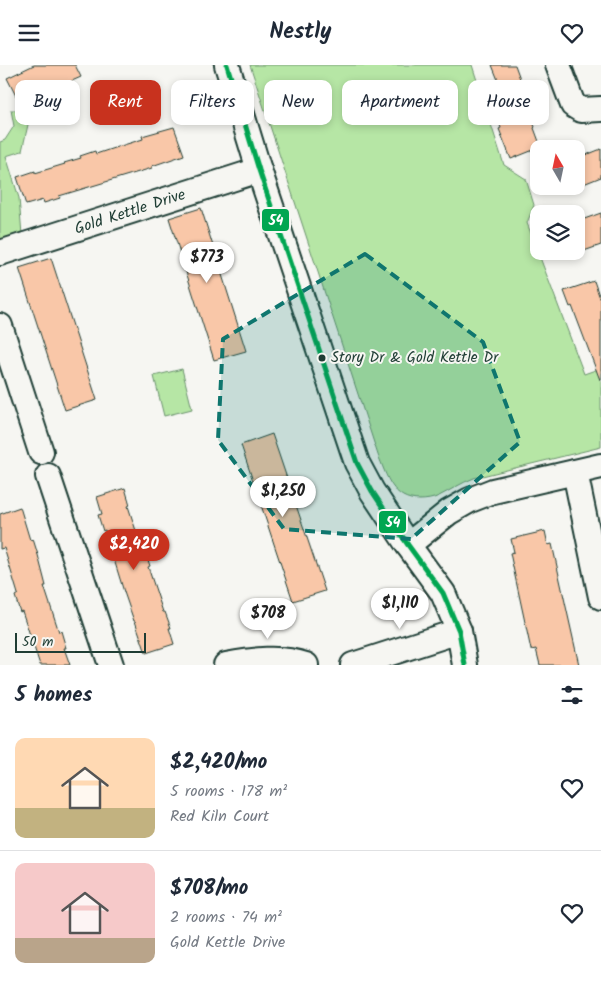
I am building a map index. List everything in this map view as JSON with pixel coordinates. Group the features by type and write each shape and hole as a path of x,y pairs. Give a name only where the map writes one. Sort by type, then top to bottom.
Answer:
{"street":[{"path":"227,65 357,463 372,491 443,593 459,631 464,665"},
{"path":"558,65 573,105 581,110 601,109"},
{"name":"Gold Kettle Drive","path":"0,253 260,170"},
{"path":"0,326 41,452"},
{"path":"408,545 449,512 470,500 493,491 601,465"},
{"path":"575,472 601,597"},
{"path":"48,476 111,665"},
{"path":"353,665 459,631"},
{"path":"226,665 276,659 306,665"}],"highlighted area":[{"path":"365,254 483,342 520,442 411,539 284,529 218,440 223,339"}],"green space":[{"path":"250,65 472,65 477,80 468,80 468,125 491,125 504,165 526,179 534,205 530,205 530,215 527,223 530,231 530,260 541,260 584,374 601,368 601,447 474,478 430,499 411,499 397,491 388,478 378,455 270,125 332,125 332,80 264,80 264,108"},
{"path":"11,110 15,110 15,125 28,125 22,151 6,156 19,198 22,235 0,242 0,142 5,140 14,126"},
{"path":"182,369 192,409 164,416 154,376"}],"building":[{"path":"34,65 75,65 81,77 74,80 15,80 15,94 7,78"},
{"path":"492,65 515,65 520,80 498,80"},
{"path":"500,125 534,125 538,140 530,140 530,151 511,159 499,129 501,128"},
{"path":"174,127 184,155 152,166 152,168 59,196 60,198 44,203 43,200 26,205 17,177 65,164 81,158 80,156 95,151 96,154 143,139 142,136"},
{"path":"601,149 601,177 585,183 585,155"},
{"path":"201,208 246,351 214,360 169,218"},
{"path":"601,213 601,245 585,251 585,219"},
{"path":"51,258 97,400 65,410 19,268"},
{"path":"594,281 601,301 600,380 572,306 570,307 564,291"},
{"path":"272,434 325,591 293,601 241,445"},
{"path":"125,488 130,505 128,506 150,566 148,567 163,612 165,612 171,628 169,628 174,644 146,653 124,592 105,530 103,531 98,515 102,514 97,497"},
{"path":"20,507 30,540 33,539 46,586 44,586 59,632 61,631 70,665 40,665 15,596 18,594 4,548 0,549 0,514"},
{"path":"545,531 548,545 552,544 579,665 540,665 536,649 531,650 510,553 514,552 511,539"}],"transit line":[{"name":"54","path":"227,65 259,170 357,463 372,491 443,593 459,631 465,665"}],"place":[{"name":"Story Dr & Gold Kettle Dr","path":"322,358"}]}
